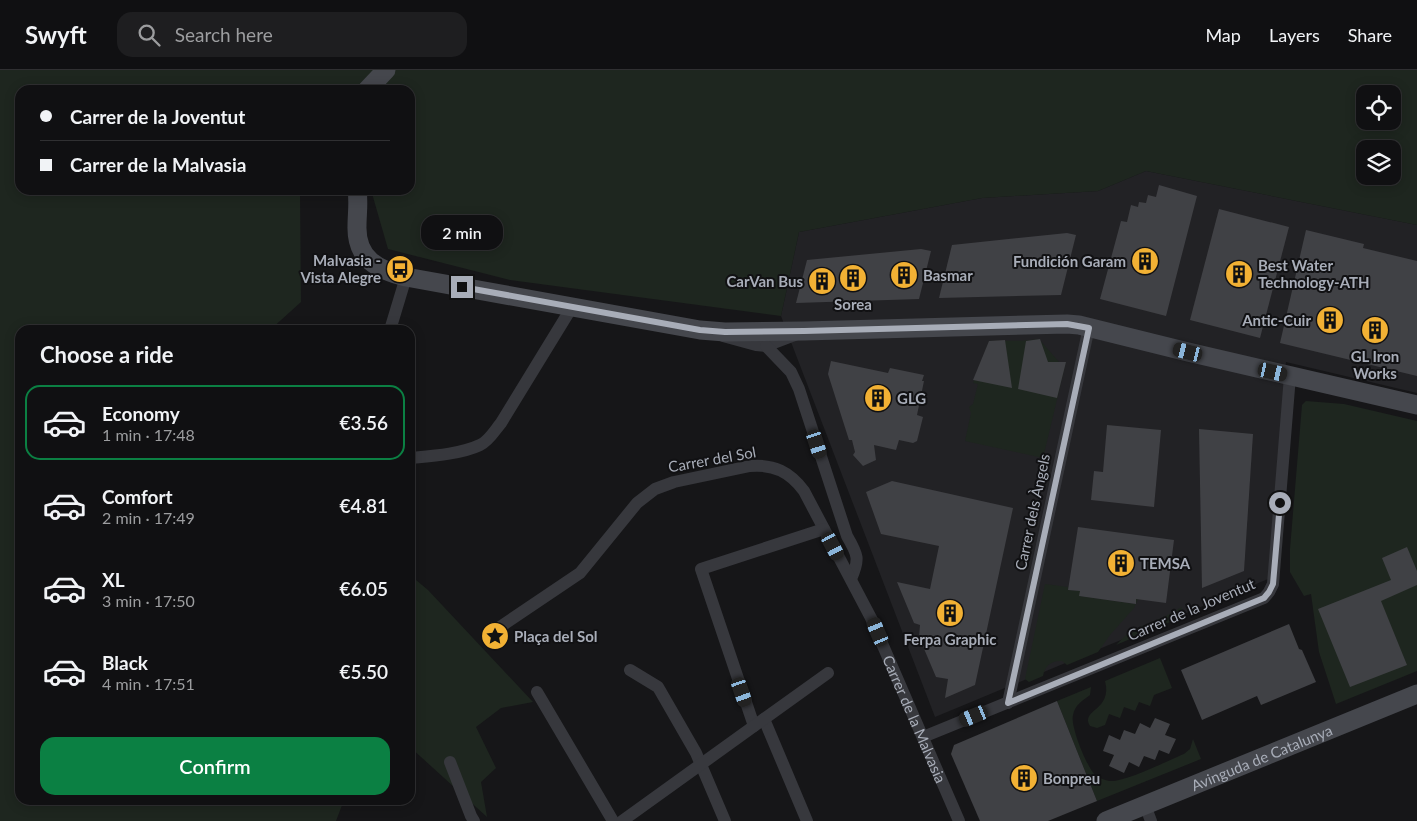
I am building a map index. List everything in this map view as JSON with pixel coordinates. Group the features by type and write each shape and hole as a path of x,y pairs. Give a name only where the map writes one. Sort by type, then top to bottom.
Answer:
{"street":[{"path":"372,85 386,70"},
{"path":"357,195 356,228 362,250 383,271 406,277 700,330 766,346 804,331"},
{"path":"392,325 406,277"},
{"path":"415,457 468,449 488,440 501,423 572,307"},
{"path":"700,330 725,332 804,331 1067,324 1417,405"},
{"name":"Carrer dels Àngels","path":"1008,703 1089,328"},
{"path":"766,346 791,372 800,389 847,536 857,557 857,565 851,579"},
{"name":"Carrer de la Joventut","path":"923,737 1264,598 1269,592 1274,576 1290,376"},
{"name":"Carrer del Sol","path":"489,639 500,627 580,573 637,503 655,489 664,485 750,466 775,468 788,474 798,483 851,579"},
{"path":"807,821 759,723 701,569 824,529"},
{"name":"Carrer de la Malvasia","path":"851,579 871,618 959,821"},
{"path":"630,670 658,687 696,753 725,821"},
{"path":"622,821 828,673"},
{"path":"538,692 613,821"},
{"name":"Avinguda de Catalunya","path":"1106,821 1148,813 1417,694"},
{"path":"450,762 474,821"}],"shaded area":[{"path":"0,70 1417,70 1417,225 1146,171 1098,191 982,198 799,232 781,316 510,280 388,249 372,195 415,195 415,85 15,85 15,195 300,195 301,302 276,325 15,325 15,805 342,805 336,821 0,821"},
{"path":"1146,171 1417,225 1417,393 1286,362 1268,579 935,717 781,316 799,232 982,198 1098,191"},
{"path":"1039,339 1059,362 1066,362 1043,458 965,441 971,413 969,407 973,404 978,384 973,383 989,341"},
{"path":"1306,401 1344,404 1417,421 1417,671 1336,704 1319,652 1311,594 1304,596 1290,572 1290,549 1302,405"},
{"path":"415,579 428,590 533,702 501,708 476,727 496,768 481,782 487,817 415,752"},
{"path":"1045,584 1068,587 1068,590 1080,591 1080,596 1135,604 1136,599 1138,599 1134,608 1098,652 1067,665 1062,661 1052,662 1045,669 1043,676 1029,682 1025,679"},
{"path":"1182,607 1182,617 1116,645 1130,631 1164,617"},
{"path":"1160,658 1172,688 1154,695 1150,706 1139,702 1135,711 1124,707 1120,718 1109,714 1105,725 1097,728 1090,726 1089,716 1105,698 1105,681"},
{"path":"1091,687 1090,695 1075,708 1073,720 1084,755 1095,775 1109,781 1116,781 1135,775 1184,754 1190,749 1193,739 1201,759 1097,801 1057,701"}],"building":[{"name":"Fundición Garam","path":"1159,185 1197,196 1166,316 1100,299 1121,221 1127,222 1131,205 1138,207 1139,202 1146,203 1148,195 1156,197"},
{"name":"Best Water Technology-ATH","path":"1219,209 1289,227 1260,338 1190,320"},
{"path":"1306,230 1364,244 1363,248 1417,261 1417,376 1280,343"},
{"path":"1067,233 1076,235 1061,295 939,298 952,245"},
{"path":"921,249 931,251 919,299 796,303 807,260"},
{"path":"1040,339 1048,362 1066,362 1057,398 1018,389 1026,341"},
{"path":"1005,340 1012,388 973,380 989,341"},
{"name":"GLG","path":"831,361 888,373 890,368 924,375 917,415 923,417 917,441 913,443 899,440 896,450 874,445 876,460 863,466 853,455 855,452 852,440 849,440 828,374"},
{"path":"1107,425 1161,430 1154,507 1091,500 1094,471 1103,472"},
{"path":"1199,429 1253,434 1244,571 1202,588"},
{"path":"892,481 1013,508 975,685 945,698 948,679 936,677 919,637 920,625 914,623 897,582 930,589 939,546 881,534 866,492"},
{"name":"TEMSA","path":"1078,527 1174,540 1166,603 1136,599 1136,604 1079,596 1080,591 1068,590"},
{"path":"1407,547 1417,571 1417,585 1381,601 1407,665 1350,687 1318,609 1391,580 1382,558"},
{"path":"1289,624 1316,682 1261,705 1257,696 1202,720 1181,670"},
{"name":"Bonpreu","path":"1057,701 1097,801 1048,821 980,821 951,754 954,745"},
{"path":"1155,718 1170,724 1165,735 1176,739 1169,754 1159,750 1155,760 1144,756 1139,767 1129,762 1124,773 1109,766 1114,755 1103,751 1109,735 1120,740 1124,730 1135,734 1140,723 1150,728"}],"place":[{"name":"Fundición Garam","path":"1145,261"},
{"name":"Malvasia - Vista Alegre","path":"400,269"},
{"name":"Best Water Technology-ATH","path":"1239,274"},
{"name":"Basmar","path":"904,275"},
{"name":"Sorea","path":"853,278"},
{"name":"CarVan Bus","path":"822,281"},
{"name":"Antic-Cuir","path":"1330,320"},
{"name":"GL Iron Works","path":"1375,330"},
{"name":"GLG","path":"878,398"},
{"name":"TEMSA","path":"1121,563"},
{"name":"Ferpa Graphic","path":"950,613"},
{"name":"Plaça del Sol","path":"495,636"},
{"name":"Bonpreu","path":"1024,778"}],"route":[{"path":"462,287 700,330 725,332 1067,324 1089,328 1008,703 1264,598 1273,584 1280,503"}]}
